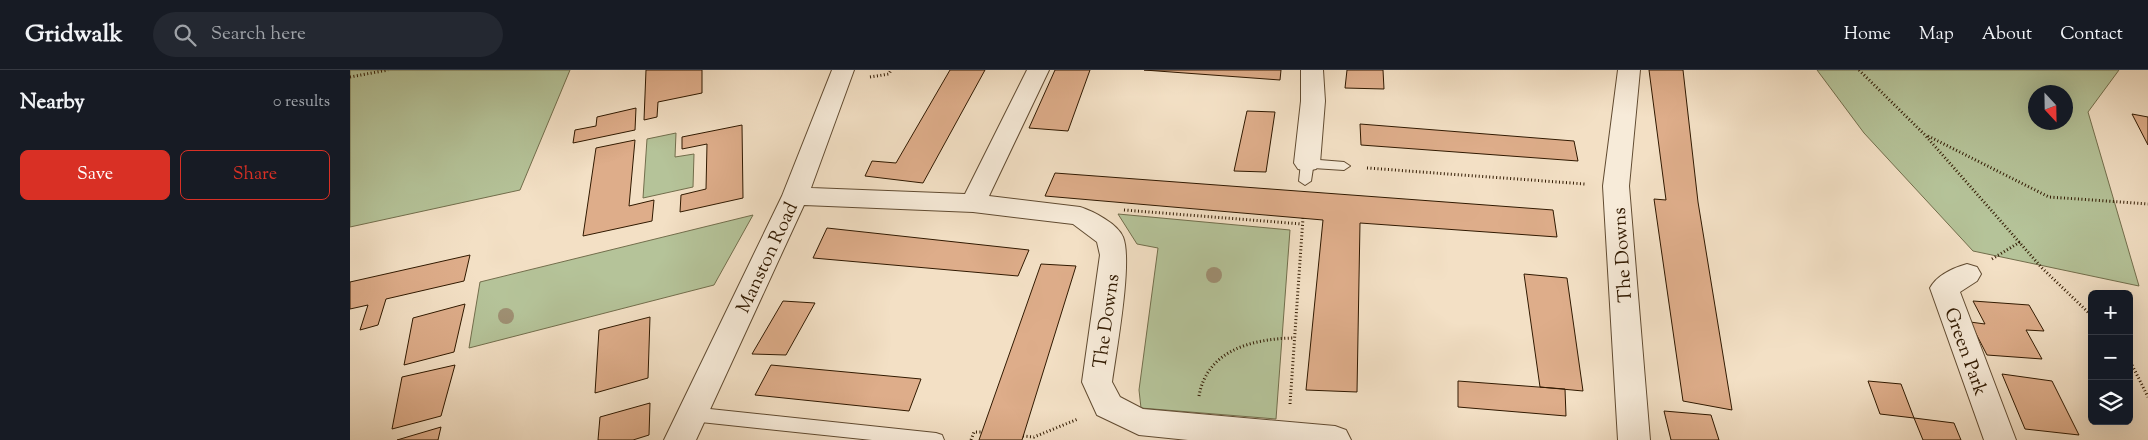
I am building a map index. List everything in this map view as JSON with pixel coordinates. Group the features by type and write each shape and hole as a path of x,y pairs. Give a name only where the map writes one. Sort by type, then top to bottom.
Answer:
{"street":[{"name":"Manston Road","path":"680,440 794,196 843,70"},
{"path":"973,203 1038,70"},
{"path":"1306,172 1313,101 1312,70"},
{"name":"The Downs","path":"1629,70 1616,186 1634,440"},
{"name":"The Downs","path":"794,196 973,203 1080,216 1110,237 1114,255 1097,382 1108,406"},
{"name":"Green Park","path":"1967,274 1944,288 2000,440"},
{"path":"1108,406 1139,422 1335,440"}],"lane":[{"path":"1306,172 1344,166"},
{"path":"691,414 936,440"}],"path":[{"path":"350,77 388,70"},
{"path":"1859,70 1925,135 2042,268 2088,312"},
{"path":"1925,135 2049,197 2148,204"},
{"path":"1344,166 1616,186"},
{"path":"1123,210 1302,224"},
{"path":"1289,436 1293,338 1303,218"},
{"path":"1192,426 1204,376 1225,354 1256,342 1293,338"},
{"path":"2133,367 2148,397"},
{"path":"1023,436 1034,437 1108,406"},
{"path":"971,440 974,432 982,432"}],"green space":[{"path":"350,70 570,70 520,190 350,227"},
{"path":"1817,70 2119,70 2088,112 2139,286 1973,251 1864,133"},
{"path":"676,133 675,157 694,154 693,187 643,198 647,139"},
{"path":"1118,214 1290,230 1276,419 1141,408 1139,390 1158,248 1137,244"},
{"path":"753,215 714,285 469,348 480,282"}],"building":[{"path":"646,70 702,70 702,93 658,102 657,117 644,120"},
{"path":"950,70 985,70 923,183 865,176 872,161 896,163"},
{"path":"1055,70 1090,70 1068,131 1029,128"},
{"path":"1144,70 1281,70 1280,80"},
{"path":"1347,70 1383,70 1384,89 1345,88"},
{"path":"1649,70 1683,70 1698,202 1732,410 1683,401 1654,199 1666,200"},
{"path":"636,108 635,130 573,143 575,130 596,126 597,117"},
{"path":"1247,111 1275,112 1266,172 1234,171"},
{"path":"2132,114 2148,117 2148,145"},
{"path":"1360,124 1574,141 1578,161 1361,145"},
{"path":"742,125 743,198 680,212 681,195 706,189 707,144 682,149 682,137"},
{"path":"635,140 629,206 654,200 652,221 583,236 596,148"},
{"path":"1055,173 1553,210 1557,237 1360,223 1357,392 1306,390 1323,220 1045,196"},
{"path":"827,228 1029,250 1018,276 813,258"},
{"path":"470,255 464,281 386,299 378,325 360,330 368,305 350,309 350,282"},
{"path":"1041,264 1076,266 1022,440 979,440"},
{"path":"1524,274 1567,278 1583,391 1540,387"},
{"path":"783,301 815,303 786,355 752,354"},
{"path":"1973,301 2029,305 2044,331 2026,330 2042,359 1987,355 1970,322 1985,324"},
{"path":"465,304 454,352 404,365 413,318"},
{"path":"650,317 648,378 595,393 599,330"},
{"path":"455,365 441,416 392,429 402,377"},
{"path":"771,365 921,379 909,411 755,395"},
{"path":"2002,374 2052,381 2079,435 2025,429"},
{"path":"1458,381 1565,389 1566,416 1458,407"},
{"path":"1868,381 1901,384 1914,418 1880,414"},
{"path":"650,403 649,435 633,440 598,440 600,417"},
{"path":"1664,411 1711,415 1719,440 1671,440"},
{"path":"1914,418 1954,423 1961,440 1923,440"},
{"path":"441,427 438,440 397,440"}]}
